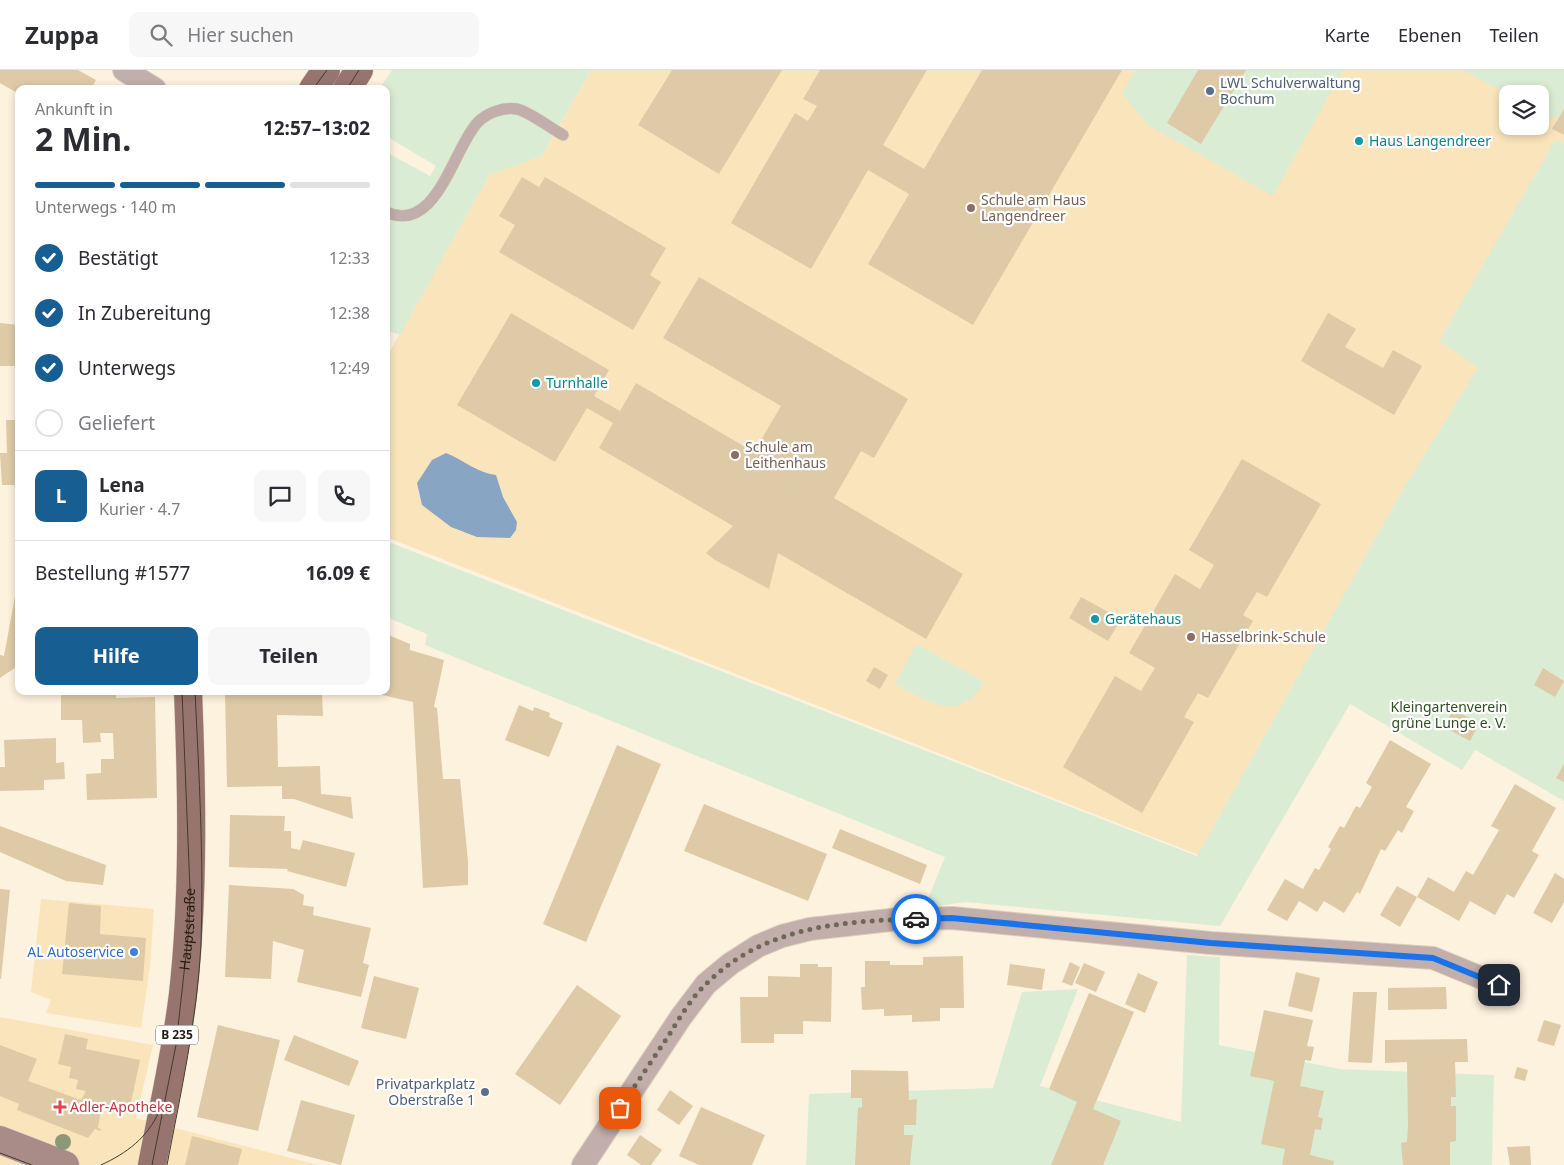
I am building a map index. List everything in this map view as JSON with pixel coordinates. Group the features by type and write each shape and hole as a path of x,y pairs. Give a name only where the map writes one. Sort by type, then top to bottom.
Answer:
{"main road":[{"path":"316,85 326,70"},
{"path":"350,85 359,70"},
{"name":"Hauptstraße","path":"152,1165 176,1045 188,928 191,756 188,695"},
{"path":"0,1140 65,1165"}],"street":[{"path":"124,70 148,85"},
{"path":"583,1165 680,1016 706,984 730,964 758,946 782,936 810,928 899,919 952,918 1211,943 1433,958 1499,985"}],"lane":[{"path":"390,214 409,216 422,210 444,182 477,123 487,115 500,110 518,109 563,136"}],"shaded area":[{"path":"591,70 1564,70 1564,252 1209,859 390,539 390,351 489,175 542,156"},
{"path":"41,899 154,909 150,966 141,1028 46,1013 51,1000 31,992"},
{"path":"0,1017 153,1045 136,1118 318,1165 0,1165"}],"green space":[{"path":"392,70 591,70 542,156 489,175 400,335 390,331 390,154 430,176 436,166 390,138 390,85 382,85"},
{"path":"1135,70 1343,70 1273,196 1148,125 1122,93"},
{"path":"1462,70 1564,70 1564,122 1549,114 1549,85 1499,85 1499,89"},
{"name":"Kleingartenverein grüne Lunge e. V.","path":"1556,139 1564,144 1564,801 1475,750 1462,770 1350,704 1220,926 966,902 924,908 945,857 425,645 427,634 390,619 390,543 1197,856 1405,486 1478,368 1439,341"},
{"path":"916,644 985,682 975,695 964,703 953,706 931,703 895,684"},
{"path":"1187,955 1220,957 1219,1045 1340,1069 1494,1075 1492,1165 806,1165 809,1094 993,1088 1022,992 1078,989 1040,1086 1181,1122"}],"water":[{"path":"446,453 477,469 496,475 503,497 517,522 516,530 510,538 477,537 451,527 422,505 417,483 432,460"}],"building":[{"path":"0,70 78,70 96,80 93,85 15,85 15,92 0,83"},
{"path":"672,70 782,70 719,174 638,125"},
{"name":"Schule am Haus Langendreer","path":"820,70 927,70 883,145 924,169 982,70 1122,70 973,325 868,264 909,194 868,170 811,269 731,223 795,113 808,121 817,106 803,99"},
{"name":"LWL Schulverwaltung Bochum","path":"1198,70 1246,70 1201,144 1167,123"},
{"path":"1564,109 1564,135 1552,129"},
{"path":"522,177 539,187 545,177 666,248 650,275 661,282 633,330 499,252 515,225 499,216"},
{"name":"Schule am Leithenhaus","path":"699,277 908,399 874,458 861,451 834,498 963,574 926,639 778,553 769,589 715,560 706,553 733,526 599,448 613,423 587,408 555,462 457,405 511,313 609,370 594,396 606,403 620,411 636,383 754,452 781,406 663,338"},
{"path":"1328,313 1356,329 1345,347 1383,368 1393,350 1422,366 1394,415 1301,361"},
{"path":"0,323 15,325 15,366 0,366"},
{"path":"6,420 15,420 15,485 2,485 0,453 7,453"},
{"name":"Hasselbrink-Schule","path":"1242,459 1321,504 1267,597 1257,592 1243,615 1253,621 1208,698 1198,693 1184,717 1194,722 1142,813 1063,767 1115,676 1141,691 1155,668 1129,653 1175,574 1200,589 1214,565 1189,550"},
{"path":"15,596 15,668 0,678 0,655 4,656"},
{"name":"Gerätehaus","path":"1081,597 1121,619 1108,641 1069,618"},
{"path":"390,636 410,644 410,650 444,660 434,707 437,708 443,779 460,779 468,861 468,885 423,888 413,702 382,695 390,695"},
{"path":"874,667 888,675 880,689 866,681"},
{"path":"1543,668 1564,681 1555,697 1534,685"},
{"path":"61,695 116,695 116,698 155,697 157,798 87,800 86,774 101,773 101,759 114,759 113,733 100,733 101,742 83,743 82,720 61,720"},
{"path":"225,695 322,695 323,716 277,715 278,767 320,766 321,794 351,797 353,819 294,799 282,799 282,786 227,787"},
{"path":"519,705 533,711 534,707 550,713 549,717 563,723 549,757 505,740"},
{"path":"1453,710 1476,721 1473,728 1476,730 1470,741 1444,727"},
{"path":"56,738 56,763 64,762 65,779 44,780 44,790 0,791 0,767 5,767 4,740"},
{"path":"1390,740 1431,764 1406,807 1414,811 1402,833 1398,830 1385,851 1381,849 1360,894 1357,892 1344,913 1324,901 1317,912 1299,901 1287,921 1267,910 1285,879 1303,889 1315,868 1319,870 1331,849 1328,847 1340,826 1344,828 1356,806 1360,808 1372,787 1366,783"},
{"path":"617,745 661,764 586,942 543,924"},
{"path":"1564,764 1564,782 1556,778"},
{"path":"1515,784 1556,808 1532,851 1539,855 1514,898 1507,894 1495,915 1470,901 1459,921 1417,897 1428,877 1454,892 1466,871 1473,875 1499,830 1491,826"},
{"path":"704,804 827,854 808,901 684,851"},
{"path":"230,815 285,816 284,831 291,831 291,848 300,850 303,840 355,853 346,887 287,871 288,869 229,867"},
{"path":"0,826 106,865 103,885 66,881 0,852"},
{"path":"840,829 927,865 920,884 832,848"},
{"path":"1555,873 1564,879 1564,902 1552,923 1533,913"},
{"path":"229,885 293,889 304,895 303,905 314,907 313,915 371,928 363,963 369,965 361,997 297,982 304,950 273,941 271,979 225,977"},
{"path":"1397,886 1417,897 1400,927 1380,915"},
{"path":"0,889 10,890 1,979 0,979"},
{"path":"69,903 101,906 100,934 146,938 143,981 62,974"},
{"path":"963,956 964,1008 940,1008 940,1021 912,1022 912,1015 884,1016 884,1009 862,1010 861,987 865,987 865,961 890,961 890,965 923,965 923,957"},
{"path":"1070,962 1080,967 1072,986 1062,982"},
{"path":"1084,963 1105,972 1096,992 1075,983"},
{"path":"800,964 818,964 818,967 832,967 831,1022 803,1021 803,1034 774,1034 774,1043 741,1043 740,997 768,997 768,976 800,977"},
{"path":"1010,964 1045,969 1042,990 1007,985"},
{"path":"1296,972 1320,978 1312,1012 1288,1006"},
{"path":"1138,973 1158,982 1145,1013 1125,1004"},
{"path":"374,976 419,988 406,1039 361,1028"},
{"path":"577,985 621,1016 560,1105 515,1074"},
{"path":"1446,987 1447,1009 1388,1010 1388,988"},
{"path":"1353,992 1377,992 1372,1063 1348,1062"},
{"path":"1089,993 1134,1012 1093,1109 1121,1121 1103,1165 1051,1165 1077,1102 1049,1089"},
{"path":"1264,1010 1313,1020 1307,1046 1314,1047 1311,1061 1305,1060 1300,1086 1324,1091 1318,1117 1323,1118 1321,1130 1315,1129 1310,1155 1334,1161 1333,1165 1282,1165 1285,1149 1261,1144 1274,1081 1250,1076"},
{"path":"1544,1020 1561,1025 1554,1046 1537,1041"},
{"path":"218,1025 280,1040 258,1131 197,1117"},
{"path":"65,1034 88,1039 86,1049 140,1060 129,1112 102,1105 98,1128 101,1129 100,1131 95,1129 88,1138 17,1110 19,1104 0,1096 0,1045 37,1059 28,1081 81,1100 86,1091 76,1089 78,1080 69,1078 71,1067 58,1064"},
{"path":"294,1035 359,1061 349,1086 284,1060"},
{"path":"1467,1039 1468,1062 1455,1062 1456,1097 1451,1097 1451,1106 1456,1106 1456,1141 1450,1142 1450,1165 1403,1165 1401,1143 1407,1142 1408,1125 1407,1062 1385,1063 1385,1040"},
{"path":"1517,1067 1528,1070 1525,1081 1514,1078"},
{"path":"851,1070 908,1071 909,1100 917,1099 916,1125 904,1125 904,1135 913,1135 910,1165 855,1165 858,1108 862,1107 862,1098 851,1098"},
{"path":"670,1090 693,1106 679,1125 657,1110"},
{"path":"301,1100 355,1115 341,1165 287,1151"},
{"path":"701,1107 765,1135 752,1165 699,1165 679,1156"},
{"path":"640,1135 662,1150 651,1165 641,1165 627,1155"},
{"path":"192,1136 242,1149 238,1165 185,1165"},
{"path":"1530,1146 1531,1165 1510,1165 1507,1147"}],"tram line":[{"path":"316,85 327,70"},
{"path":"350,85 359,70"},
{"path":"152,1165 176,1045 189,928 190,890 182,695"},
{"path":"167,1165 192,1028 201,945 201,849 195,695"},
{"path":"101,1165 135,1144 149,1130 159,1112"},
{"path":"0,1153 32,1165"}],"way so far":[{"path":"620,1108 680,1016 706,984 730,964 758,946 782,936 810,928 851,923 916,919"}],"place":[{"name":"LWL Schulverwaltung Bochum","path":"1210,91"},
{"name":"Haus Langendreer","path":"1359,141"},
{"name":"Schule am Haus Langendreer","path":"971,208"},
{"name":"Turnhalle","path":"536,383"},
{"name":"Schule am Leithenhaus","path":"735,455"},
{"name":"Gerätehaus","path":"1095,619"},
{"name":"Hasselbrink-Schule","path":"1191,637"},
{"name":"AL Autoservice","path":"134,952"},
{"name":"Privatparkplatz Oberstraße 1","path":"485,1092"},
{"name":"Adler-Apotheke","path":"60,1107"}],"route":[{"path":"916,919 952,918 1211,943 1433,958 1499,985"}]}
